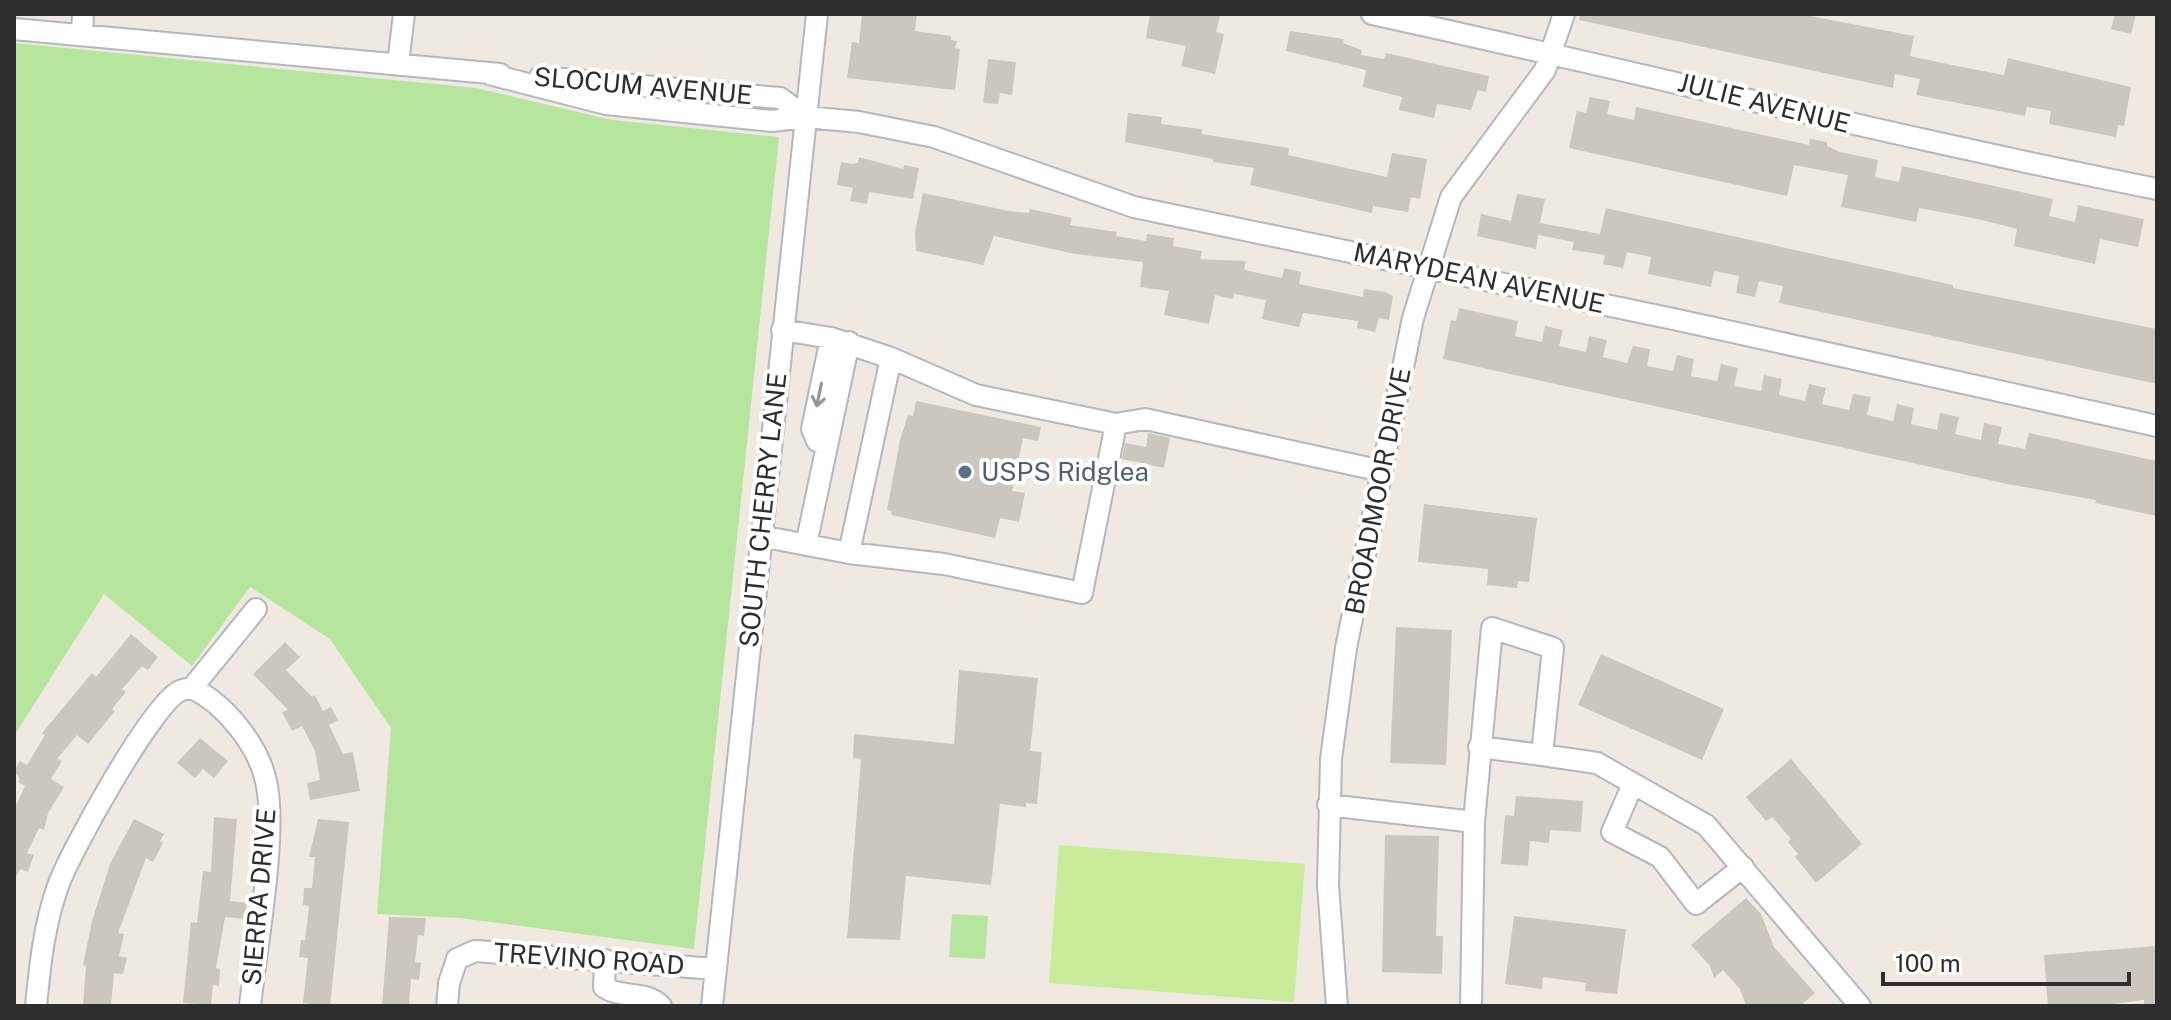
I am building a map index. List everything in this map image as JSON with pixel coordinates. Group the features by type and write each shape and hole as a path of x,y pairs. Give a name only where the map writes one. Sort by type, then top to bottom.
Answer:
{"street":[{"path":"82,35 83,14"},
{"path":"398,64 404,14"},
{"name":"SOUTH CHERRY LANE","path":"712,1006 817,14"},
{"name":"JULIE AVENUE","path":"1372,14 1958,150 2157,189"},
{"name":"BROADMOOR DRIVE","path":"1337,1006 1328,885 1328,805 1346,648 1413,318 1451,197 1545,70 1553,54 1564,14"},
{"name":"SLOCUM AVENUE","path":"14,29 780,98 806,117"},
{"name":"MARYDEAN AVENUE","path":"806,117 859,122 934,137 1134,207 1428,266 2157,426"},
{"path":"782,330 840,340 891,358 976,395 1116,424 1145,419 1382,471"},
{"path":"806,545 827,445 817,441 812,429 840,340"},
{"path":"849,553 891,358"},
{"path":"761,536 849,553 944,564 1082,593 1116,424"},
{"path":"36,1006 48,918 58,885 109,786 185,690 256,609"},
{"path":"1471,1006 1474,822 1492,628 1553,648 1542,755"},
{"name":"SIERRA DRIVE","path":"185,690 224,713 261,761 267,785 267,845 250,1006"},
{"path":"1479,747 1597,763 1706,825 1860,1006"},
{"path":"1633,784 1612,832 1660,857 1696,904 1743,867"},
{"path":"1328,805 1474,822"},
{"name":"TREVINO ROAD","path":"447,1006 449,983 463,954 475,951 716,969"},
{"path":"605,960 604,987 610,992 654,998 661,1006"}],"green space":[{"path":"14,43 476,88 612,120 779,137 694,949 460,918 377,914 391,728 330,639 250,587 192,666 104,594 14,736"},
{"path":"1059,845 1305,864 1294,1002 1049,983"},
{"path":"952,914 988,916 985,959 949,957"}],"building":[{"path":"862,14 917,14 915,31 951,36 951,40 957,41 955,48 960,49 955,90 847,78 852,42 859,43"},
{"path":"1150,14 1220,16 1216,32 1224,34 1215,74 1181,66 1186,46 1146,38"},
{"path":"1580,14 1800,14 1914,36 1910,56 2004,75 2008,58 2131,87 2124,126 2118,125 2116,137 2049,124 2051,111 2027,107 2025,116 1916,95 1920,79 1895,74 1893,88 1579,20"},
{"path":"2115,14 2136,14 2131,34 2111,29"},
{"path":"1290,31 1344,39 1343,43 1362,50 1361,55 1384,59 1386,53 1489,76 1486,92 1478,90 1471,110 1437,104 1434,118 1399,110 1402,97 1363,87 1366,70 1286,51"},
{"path":"988,59 1016,62 1012,95 1000,93 998,104 983,103"},
{"path":"1590,97 1610,101 1607,114 1634,120 1636,107 1809,145 1810,139 1827,142 1827,146 1840,152 1878,160 1875,177 1899,182 1902,166 2053,199 2049,216 2075,222 2078,205 2144,219 2138,247 2100,239 2095,264 2014,246 2017,229 1978,219 1919,208 1916,222 1841,207 1848,175 1794,165 1787,196 1569,148 1577,111 1586,113"},
{"path":"1128,113 1162,117 1161,124 1202,129 1202,134 1289,148 1288,155 1387,177 1392,153 1427,159 1420,199 1411,197 1408,212 1373,206 1372,213 1250,185 1254,168 1125,142"},
{"path":"859,157 903,169 904,165 919,168 913,199 869,192 867,204 850,201 853,188 837,185 841,162 858,163"},
{"path":"923,193 1009,211 1029,213 1030,209 1072,218 1070,225 1117,232 1116,236 1146,241 1147,234 1174,238 1173,246 1202,251 1200,259 1246,261 1244,269 1282,278 1284,268 1301,272 1299,284 1363,297 1364,289 1385,292 1393,296 1389,320 1379,318 1375,332 1357,328 1358,321 1303,313 1299,327 1262,319 1266,300 1234,294 1233,299 1215,295 1209,324 1164,315 1169,291 1140,287 1143,262 1075,254 994,236 983,265 916,251 915,232"},
{"path":"1517,194 1545,199 1540,223 1600,234 1606,208 1953,285 1953,288 2157,329 2157,384 1779,303 1783,286 1759,281 1755,297 1736,293 1739,276 1714,271 1711,287 1648,274 1651,257 1627,252 1623,268 1603,264 1605,255 1572,250 1574,242 1538,235 1536,249 1477,236 1481,214 1511,221"},
{"path":"1459,308 1518,321 1515,336 1542,342 1545,326 1563,330 1559,346 1586,352 1589,336 1607,340 1603,357 1627,363 1633,346 1650,349 1647,366 1673,371 1677,355 1694,359 1691,376 1717,381 1721,364 1738,368 1734,386 1761,391 1764,375 1782,379 1779,395 1805,401 1809,384 1826,388 1822,404 1849,410 1853,394 1871,397 1867,415 1893,421 1897,404 1914,408 1911,424 1937,430 1940,413 1959,417 1955,434 1981,440 1984,423 2002,427 1998,444 2025,449 2029,433 2157,461 2157,516 2095,503 2096,500 2007,484 1443,359 1451,320 1456,321"},
{"path":"916,401 1041,427 1038,441 1023,438 1012,491 1025,493 1019,522 1000,518 995,538 891,515 892,511 887,510 900,440 908,415 913,416"},
{"path":"1148,433 1170,438 1164,468 1122,459 1125,443 1146,447"},
{"path":"1424,504 1537,518 1529,582 1518,581 1517,588 1487,585 1488,569 1418,562"},
{"path":"1396,627 1452,630 1446,765 1390,763"},
{"path":"131,634 158,657 148,670 142,666 122,689 126,692 112,709 115,711 88,744 77,735 57,759 62,761 51,779 64,787 48,813 44,830 39,828 27,853 34,855 28,872 20,869 14,882 14,810 25,786 18,782 20,779 14,771 20,761 27,765 45,735 42,733 92,673 96,677"},
{"path":"285,642 300,657 286,670 312,697 315,695 323,711 331,707 338,720 329,725 343,754 353,752 360,791 310,800 307,783 320,780 315,751 302,726 292,731 282,712 288,710 253,674"},
{"path":"1601,654 1724,709 1702,760 1578,705"},
{"path":"959,670 1038,678 1030,751 1042,752 1037,804 1026,803 1026,807 1000,804 991,885 906,876 900,940 847,938 861,759 853,758 854,734 954,744"},
{"path":"200,738 228,761 214,778 203,769 195,778 177,763"},
{"path":"1791,759 1862,844 1816,883 1795,857 1798,854 1788,842 1791,839 1772,817 1766,821 1746,797"},
{"path":"1516,796 1583,801 1581,832 1550,830 1549,843 1530,841 1528,866 1501,864 1505,815 1514,816"},
{"path":"214,817 237,819 230,901 247,903 245,919 225,917 216,968 220,969 219,986 213,985 211,1005 183,1003 191,922 197,923 203,871 211,872"},
{"path":"134,819 164,834 160,841 163,843 153,862 146,858 118,933 124,934 119,956 127,958 123,974 114,973 111,1006 83,1006 86,966 83,965 92,921 110,864"},
{"path":"318,819 349,822 330,1006 303,1003 308,958 299,957 301,940 305,940 309,906 303,905 304,888 312,888 315,857 309,857"},
{"path":"1385,835 1439,836 1436,936 1443,936 1442,974 1382,972"},
{"path":"1746,898 1761,914 1774,947 1815,993 1800,1006 1746,1006 1740,989 1723,970 1714,978 1710,966 1691,945"},
{"path":"1514,916 1626,929 1617,994 1585,991 1586,983 1543,977 1542,989 1505,984"},
{"path":"389,917 426,918 424,936 418,935 415,962 421,963 419,980 411,979 409,1006 382,1006"},
{"path":"2157,946 2157,1006 2144,1006 2144,1000 2097,1006 2048,1006 2044,955"}],"place":[{"name":"USPS Ridglea","path":"965,472"}]}
